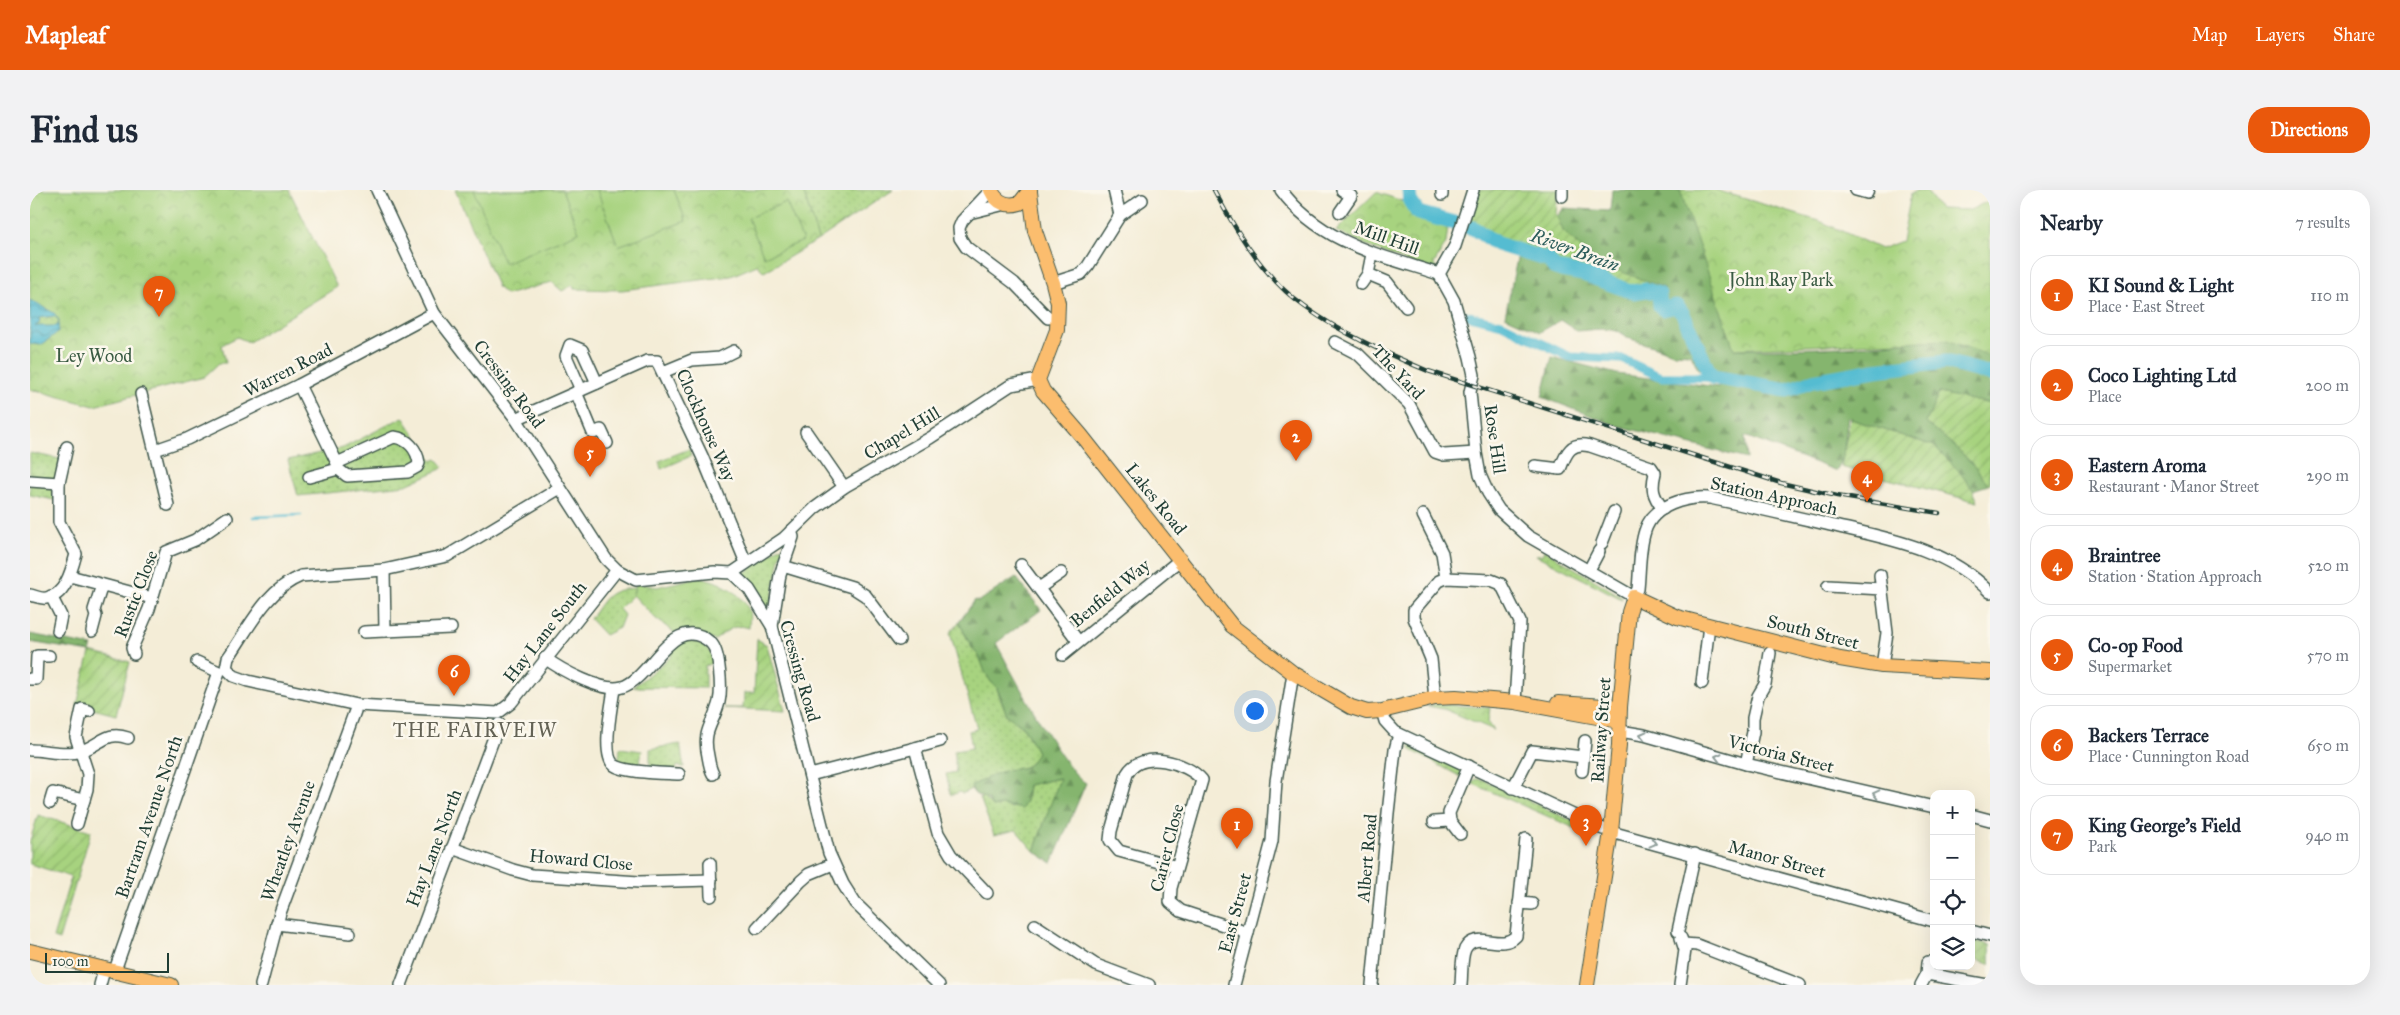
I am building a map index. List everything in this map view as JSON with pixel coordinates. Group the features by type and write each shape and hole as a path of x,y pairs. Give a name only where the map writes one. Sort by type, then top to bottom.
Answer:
{"main road":[{"path":"991,190 998,200 1009,205 1035,231"},
{"path":"1009,205 1020,203 1030,191"},
{"path":"1030,191 1035,231 1058,303 1057,330 1038,380"},
{"name":"Lakes Road","path":"1038,380 1043,391 1081,435 1232,626 1293,673 1351,707 1367,712 1435,698 1456,697 1515,702 1620,719"},
{"name":"South Street","path":"1634,597 1666,613 1840,659 1882,666 1990,672"},
{"name":"Railway Street","path":"1587,985 1620,719 1629,612 1634,597"},
{"path":"30,951 109,972 171,985"}],"street":[{"name":"Cressing Road","path":"376,190 434,313 516,419 592,539 616,570 636,580 714,572 732,573 749,589 772,626 833,864 855,903 939,985"},
{"path":"991,190 969,213 959,228 960,238 966,247 1014,283 1048,318"},
{"path":"1114,190 1120,216"},
{"name":"Mill Hill","path":"1280,190 1301,211 1332,235 1348,244 1372,254 1439,274"},
{"path":"1340,212 1351,196 1342,190"},
{"path":"1439,274 1455,246 1472,190"},
{"path":"1856,190 1867,193 1868,190"},
{"path":"1053,283 1081,274 1120,216 1142,200"},
{"path":"969,213 1009,205"},
{"path":"1361,284 1368,274 1372,254"},
{"path":"1368,274 1387,282 1406,307"},
{"name":"Rose Hill","path":"1439,274 1454,300 1474,375 1470,392 1476,453 1482,482 1504,516 1535,541 1634,597"},
{"name":"Warren Road","path":"155,450 187,439 299,385 434,313"},
{"name":"The Yard","path":"1335,342 1358,354 1408,404 1435,452 1444,455 1476,453"},
{"path":"597,383 582,350 570,345 566,356 592,433 601,430 607,444"},
{"path":"663,372 692,360 720,358 734,351"},
{"name":"Clockhouse Way","path":"516,419 647,361 657,361 702,456 744,558 748,561"},
{"name":"Chapel Hill","path":"732,573 784,538 815,508 844,487 930,438 1011,385 1038,380"},
{"path":"299,385 338,466 347,476 408,472 414,470 419,463 410,444 403,438 394,437 338,466 309,477"},
{"path":"141,394 168,505"},
{"path":"806,432 844,487"},
{"path":"1535,466 1560,469 1567,451 1572,447 1581,444 1590,446 1651,467 1655,473 1652,486 1654,498 1663,509"},
{"path":"30,595 46,598 56,595 70,576 76,554 59,522 59,483 68,447"},
{"path":"30,480 59,483"},
{"name":"Bartram Avenue North","path":"100,985 109,972 222,670 268,599 290,580 301,576 384,570 447,556 560,488"},
{"name":"Station Approach","path":"1634,597 1638,589 1645,531 1650,522 1663,509 1684,499 1710,498 1893,540 1945,558 1974,577 1990,592"},
{"path":"1589,570 1601,547 1614,512"},
{"path":"1423,515 1442,553 1446,578"},
{"name":"Rustic Close","path":"134,654 132,648 152,598 166,552 195,540 227,518"},
{"path":"772,626 775,596 793,537 792,531"},
{"name":"Benfield Way","path":"1063,655 1180,559"},
{"path":"1021,565 1078,641"},
{"path":"783,566 852,587 866,596 899,640"},
{"path":"384,570 385,631"},
{"name":"Hay Lane South","path":"498,718 616,570"},
{"path":"1039,588 1061,574"},
{"path":"1880,575 1887,633 1882,666"},
{"path":"70,576 152,598"},
{"path":"1435,698 1431,659 1414,612 1422,598 1439,581 1446,578 1491,580 1503,586 1520,622 1515,702"},
{"path":"92,631 96,616 94,610 102,585"},
{"path":"1828,586 1882,589"},
{"path":"51,596 62,616 58,631"},
{"path":"1702,683 1709,625"},
{"path":"364,632 452,628"},
{"path":"546,658 570,673 614,689 631,682 672,640 684,635 699,636 714,647 718,655 719,700 705,735 713,774"},
{"path":"1746,764 1753,732 1753,718 1758,696 1765,684 1770,653"},
{"path":"33,674 37,656 49,656"},
{"path":"197,662 248,681 357,705 498,718"},
{"name":"East Street","path":"1234,985 1272,841 1276,781 1293,673"},
{"path":"614,689 607,752 611,762 623,768 679,774"},
{"path":"77,824 84,800 88,774 77,741 77,728 82,708 89,711"},
{"name":"Manor Street","path":"1382,710 1388,725 1399,734 1607,830 1930,920"},
{"name":"Wheatley Avenue","path":"261,985 277,924 355,711"},
{"name":"Hay Lane North","path":"401,985 498,718"},
{"name":"Victoria Street","path":"1620,719 1644,735 1746,764 1930,806"},
{"path":"30,750 81,751 112,734 128,738"},
{"name":"Albert Road","path":"1372,985 1388,813 1395,750 1399,734"},
{"path":"810,775 940,741"},
{"path":"1582,771 1585,741"},
{"path":"915,748 938,833 944,846 988,893"},
{"path":"1513,788 1532,751 1583,757"},
{"path":"708,757 720,754"},
{"name":"Carier Close","path":"1177,867 1120,851 1110,840 1127,774 1131,766 1147,760 1167,762 1194,771 1202,780 1177,867 1170,902 1175,908 1248,933"},
{"path":"1460,834 1450,822 1450,808 1469,766"},
{"path":"50,803 53,793 84,800"},
{"path":"1975,817 1990,820"},
{"path":"1434,822 1450,822"},
{"path":"1461,985 1464,953 1468,946 1477,940 1510,942 1516,936 1526,839"},
{"name":"Howard Close","path":"452,848 532,875 639,882 711,880"},
{"path":"1680,985 1686,950 1681,938 1694,854"},
{"path":"710,863 711,896"},
{"path":"757,928 799,891 809,874 833,864"},
{"path":"1519,903 1532,904"},
{"path":"277,924 350,933"},
{"path":"1035,925 1096,965 1149,985"},
{"path":"1975,932 1990,936"},
{"path":"1681,938 1800,985"},
{"path":"1921,985 1927,974 1928,962"},
{"path":"1927,974 1987,985"}],"green space":[{"name":"Ley Wood","path":"30,190 289,190 337,287 249,342 237,337 222,345 226,363 219,363 204,377 94,406 30,389"},
{"path":"455,190 803,190 818,240 764,272 757,265 731,276 622,290 574,289 573,285 562,291 552,282 506,295 498,288"},
{"path":"474,190 562,190 579,232 504,263"},
{"path":"597,190 674,190 686,221 618,246"},
{"path":"803,190 893,190 818,240"},
{"path":"1478,190 1558,190 1556,214 1563,231 1595,262 1665,288 1635,288 1585,269 1564,266 1551,256 1512,245 1470,222"},
{"path":"1612,190 1680,190 1734,349 1794,349 1875,345 1990,330 1990,404 1939,393 1926,423 1967,459 1988,485 1973,490 1958,470 1934,446 1850,419 1848,416 1843,457 1837,471 1745,436 1747,459 1615,425 1542,397 1552,357 1617,374 1718,387 1727,372 1698,369 1691,354 1673,353 1628,338 1617,331 1604,329 1577,331 1561,320 1540,332 1505,316 1524,226 1539,237 1564,208 1610,211"},
{"name":"John Ray Park","path":"1680,190 1716,190 1822,222 1881,249 1902,241 1911,194 1918,190 1926,190 1940,209 1970,210 1990,200 1990,356 1947,340 1734,349"},
{"path":"1376,192 1411,204 1419,219 1448,227 1446,243 1434,264 1439,274 1374,249 1336,231"},
{"path":"786,202 803,241 764,257 748,218"},
{"path":"1939,393 1990,404 1990,484 1988,485 1960,451 1926,423"},
{"path":"403,417 432,461 437,459 443,466 441,469 406,485 298,496 288,460 343,448"},
{"path":"1850,419 1934,446 1958,470 1973,490 1978,502 1841,467"},
{"path":"689,449 691,456 661,469 659,461"},
{"path":"30,453 60,459 54,500 30,495"},
{"path":"784,547 769,614 754,586 743,574 778,548"},
{"path":"1544,550 1621,596 1622,599 1536,555 1542,555"},
{"path":"700,577 721,584 734,592 744,602 750,615 749,628 735,627 715,640 676,634 655,618 633,595 636,583 657,587"},
{"path":"1016,577 1041,610 996,643 1052,741 1076,775 1086,783 1052,863 1034,851 1060,778 1028,785 1026,801 1022,809 1003,805 992,807 988,800 975,794 971,786 1000,772 1027,766 1037,752 1024,728 1007,715 996,686 985,672 979,656 972,648 959,622 975,600 978,602"},
{"path":"635,588 633,595 619,609 624,615 619,628 605,635 590,619 604,600 612,593"},
{"path":"959,622 972,648 979,656 991,682 996,686 1007,715 1024,728 1037,752 1027,766 996,774 971,787 975,794 971,789 962,794 960,792 951,795 946,774 956,772 954,751 972,748 969,731 977,729 950,633"},
{"path":"30,634 92,646 90,652 30,642"},
{"path":"757,639 767,645 785,711 724,708 743,708 744,693 754,693"},
{"path":"689,640 705,647 714,662 705,666 705,688 633,687 672,656 667,652 680,642"},
{"path":"90,652 130,662 116,715 77,705"},
{"path":"1438,704 1490,708 1488,722 1494,730 1444,709 1427,706"},
{"path":"680,744 684,767 677,766 676,772 650,767 650,749"},
{"path":"1413,746 1458,768 1461,772 1461,777 1411,750 1409,747"},
{"path":"620,748 642,751 639,766 620,764 612,757 619,758"},
{"path":"1061,778 1034,851 1016,830 994,835 980,798 983,797 992,807 1003,805 1012,808 1026,801 1028,785"},
{"path":"1476,779 1484,780 1579,824 1579,830 1471,783"},
{"path":"38,815 91,831 59,940 53,938 71,877 30,864 30,841"},
{"path":"1975,941 1990,945 1990,964 1976,960 1977,956 1975,955"}],"water":[{"path":"30,300 54,313 59,320 54,316 39,318 40,323 35,326 57,326 59,321 58,332 41,345 30,344"}],"waterway":[{"name":"River Brain","path":"1409,190 1410,201 1418,213 1473,228 1497,244 1548,260 1555,268 1583,274 1633,292 1647,290 1659,294 1660,306 1663,309 1676,306 1683,314 1708,370 1713,377 1787,390 1813,381 1875,370 1946,362 1990,374"},
{"path":"1465,315 1502,324 1570,357 1622,359 1661,377 1713,377"},
{"path":"253,517 301,515"}],"railway":[{"path":"1214,190 1253,254 1291,296 1334,326 1396,357 1428,371 1781,483 1837,496 1939,513"}],"place":[{"name":"King George's Field","path":"159,317"},
{"name":"Coco Lighting Ltd","path":"1296,461"},
{"name":"Co-op Food","path":"590,477"},
{"name":"Braintree","path":"1867,502"},
{"name":"Backers Terrace","path":"454,696"},
{"name":"Eastern Aroma","path":"1586,846"},
{"name":"KI Sound & Light","path":"1237,849"}],"district":[{"name":"THE FAIRVEIW","path":"475,730"}]}
